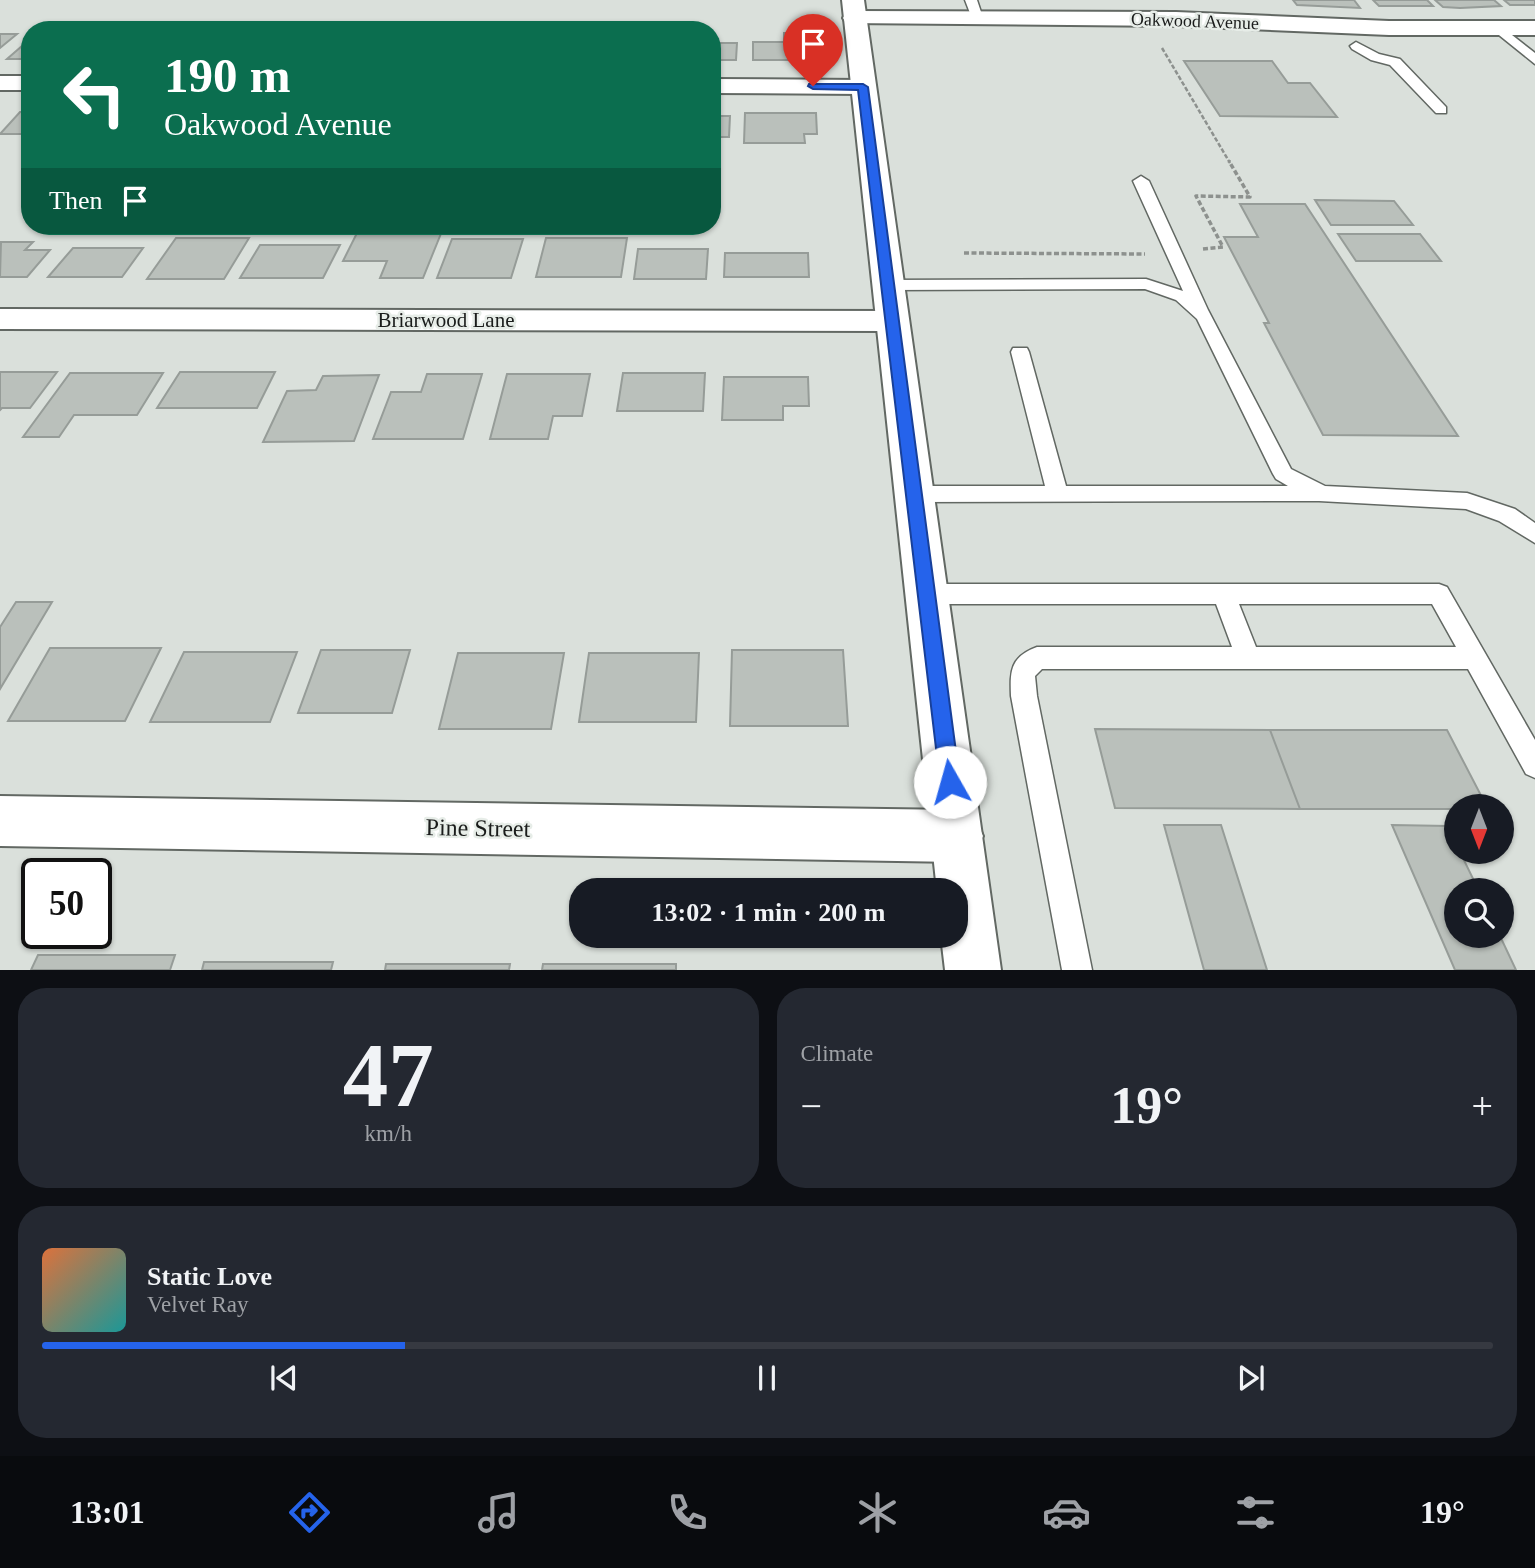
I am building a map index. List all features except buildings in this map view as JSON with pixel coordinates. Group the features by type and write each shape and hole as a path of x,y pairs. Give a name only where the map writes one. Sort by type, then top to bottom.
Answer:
{"street":[{"path":"1246,0 1262,24"},
{"path":"854,9 974,970"},
{"name":"Oakwood Avenue","path":"854,9 974,9 1262,24 1535,28"},
{"path":"0,83 21,82"},
{"path":"721,86 863,87"},
{"name":"Briarwood Lane","path":"0,319 890,303"},
{"name":"Pine Street","path":"0,821 957,836"}],"lane":[{"path":"1498,28 1535,60"},
{"path":"1356,46 1375,57 1395,62 1441,110"},
{"path":"1141,181 1204,316 1283,474 1322,494"},
{"path":"890,303 1146,284 1182,296 1204,316"},
{"path":"1020,352 1058,494"},
{"path":"914,494 1322,494 1467,501 1507,515 1535,534"},
{"path":"927,594 1438,594 1535,765"},
{"path":"1224,594 1248,658"},
{"path":"1077,970 1022,673 1037,658 1474,658"}],"path":[{"path":"1162,48 1250,197 1196,197 1223,247 1202,247 1206,255 1195,255"},
{"path":"964,253 1153,254"}],"route":[{"path":"813,86 863,87 950,782"}]}
